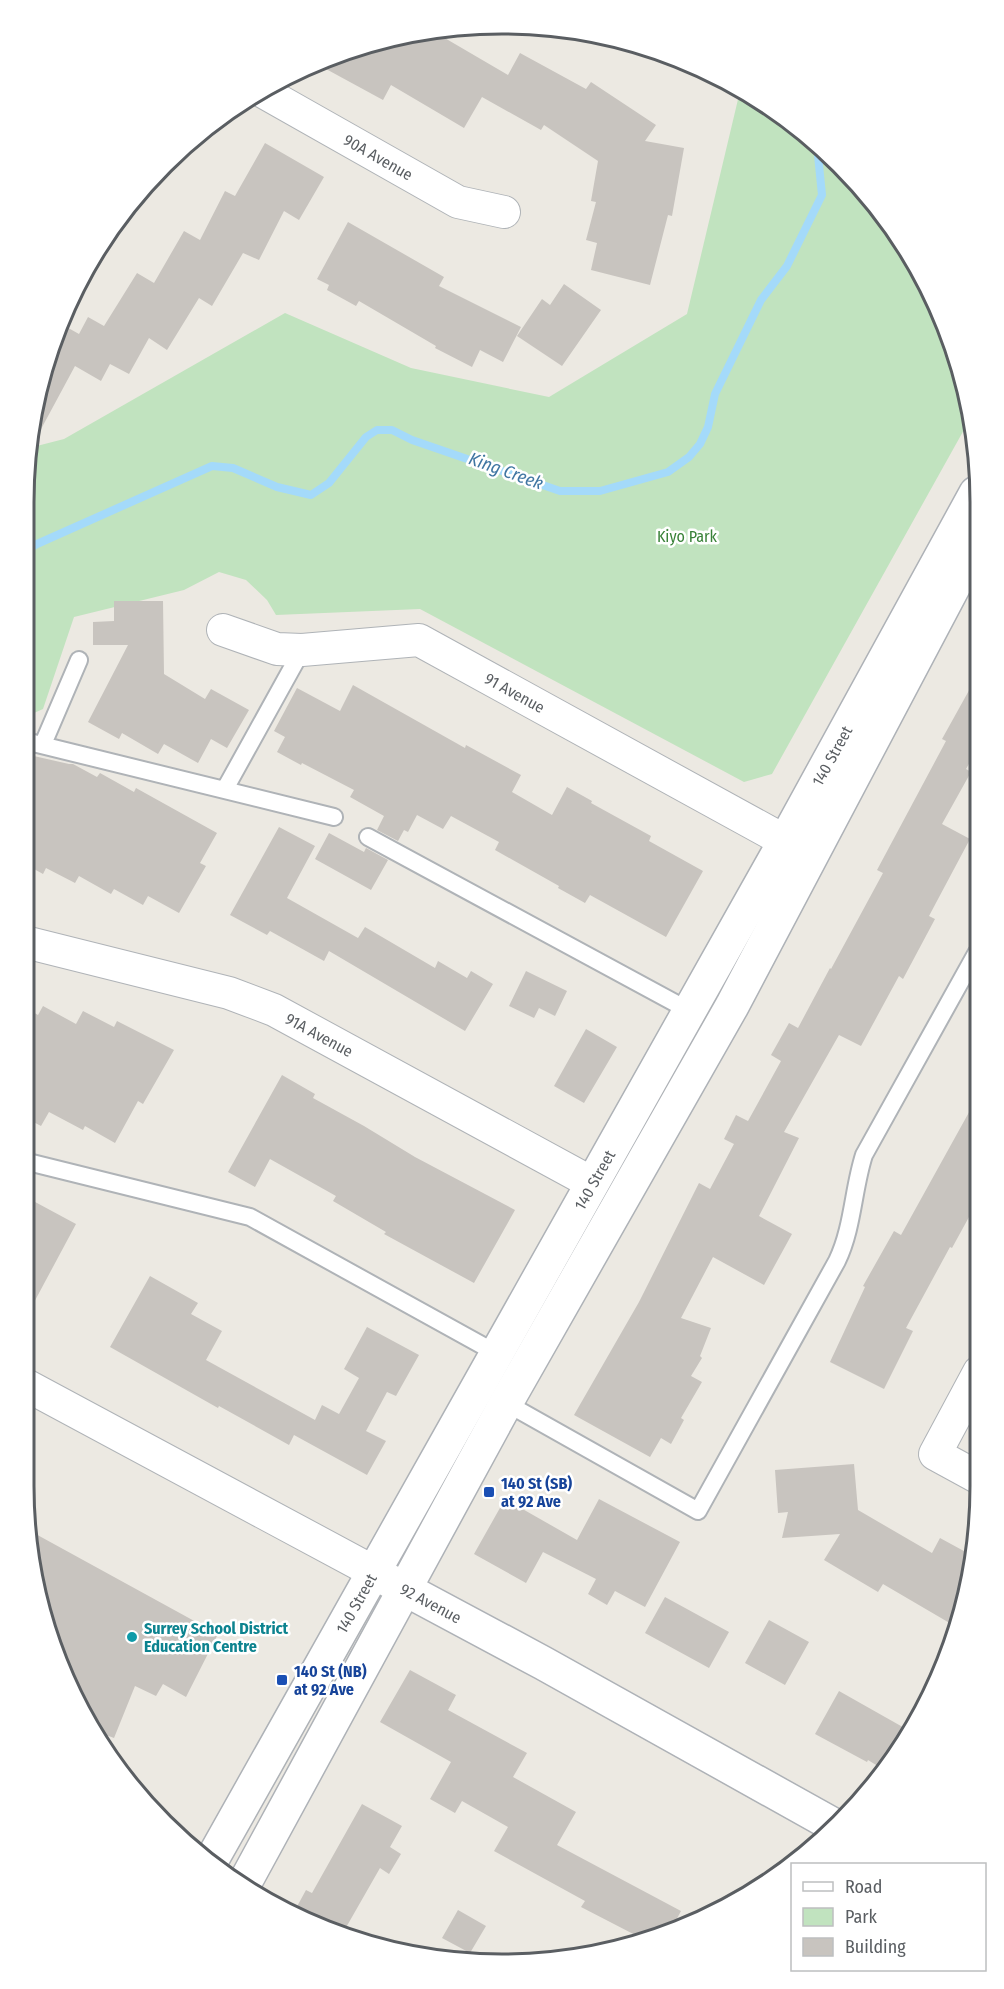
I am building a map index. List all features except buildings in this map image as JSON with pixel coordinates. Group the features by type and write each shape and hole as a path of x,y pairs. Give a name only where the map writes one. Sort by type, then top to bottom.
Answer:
{"main road":[{"name":"140 Street","path":"214,1856 785,841 970,504"},
{"name":"140 Street","path":"247,1879 506,1403 732,1006 970,555"},
{"path":"732,1006 735,969 794,862 795,850 785,841"},
{"name":"92 Avenue","path":"374,1572 543,1662 828,1822"}],"street":[{"name":"90A Avenue","path":"270,96 458,201 504,212"},
{"name":"91 Avenue","path":"223,630 277,649 302,650 418,640 785,841"},
{"name":"91A Avenue","path":"34,944 229,993 274,1010 592,1183"},
{"name":"92 Avenue","path":"34,1389 374,1572"},
{"path":"970,1389 935,1454 970,1473"}],"lane":[{"path":"225,789 302,650"},
{"path":"43,744 79,660"},
{"path":"34,742 334,817"},
{"path":"368,837 688,1010"},
{"path":"506,1403 698,1510 843,1249 864,1155 970,965"},
{"path":"34,1163 250,1217 496,1353"}],"green space":[{"name":"Kiyo Park","path":"738,98 787,131 833,171 873,217 891,242 907,268 934,323 954,381 961,411 964,430 772,774 744,782 420,609 276,615 267,600 246,580 219,572 184,590 74,617 43,709 34,713 34,502 38,446 64,439 285,313 411,368 549,397 687,314"}],"waterway":[{"name":"King Creek","path":"34,546 212,466 233,468 277,487 311,495 329,483 366,437 377,430 392,430 412,440 560,491 600,491 668,472 689,457 700,444 708,427 715,394 761,300 787,266 822,195 818,158"}],"place":[{"name":"140 St (SB) at 92 Ave","path":"489,1492"},
{"name":"Surrey School District Education Centre","path":"132,1637"},
{"name":"140 St (NB) at 92 Ave","path":"282,1680"}]}
